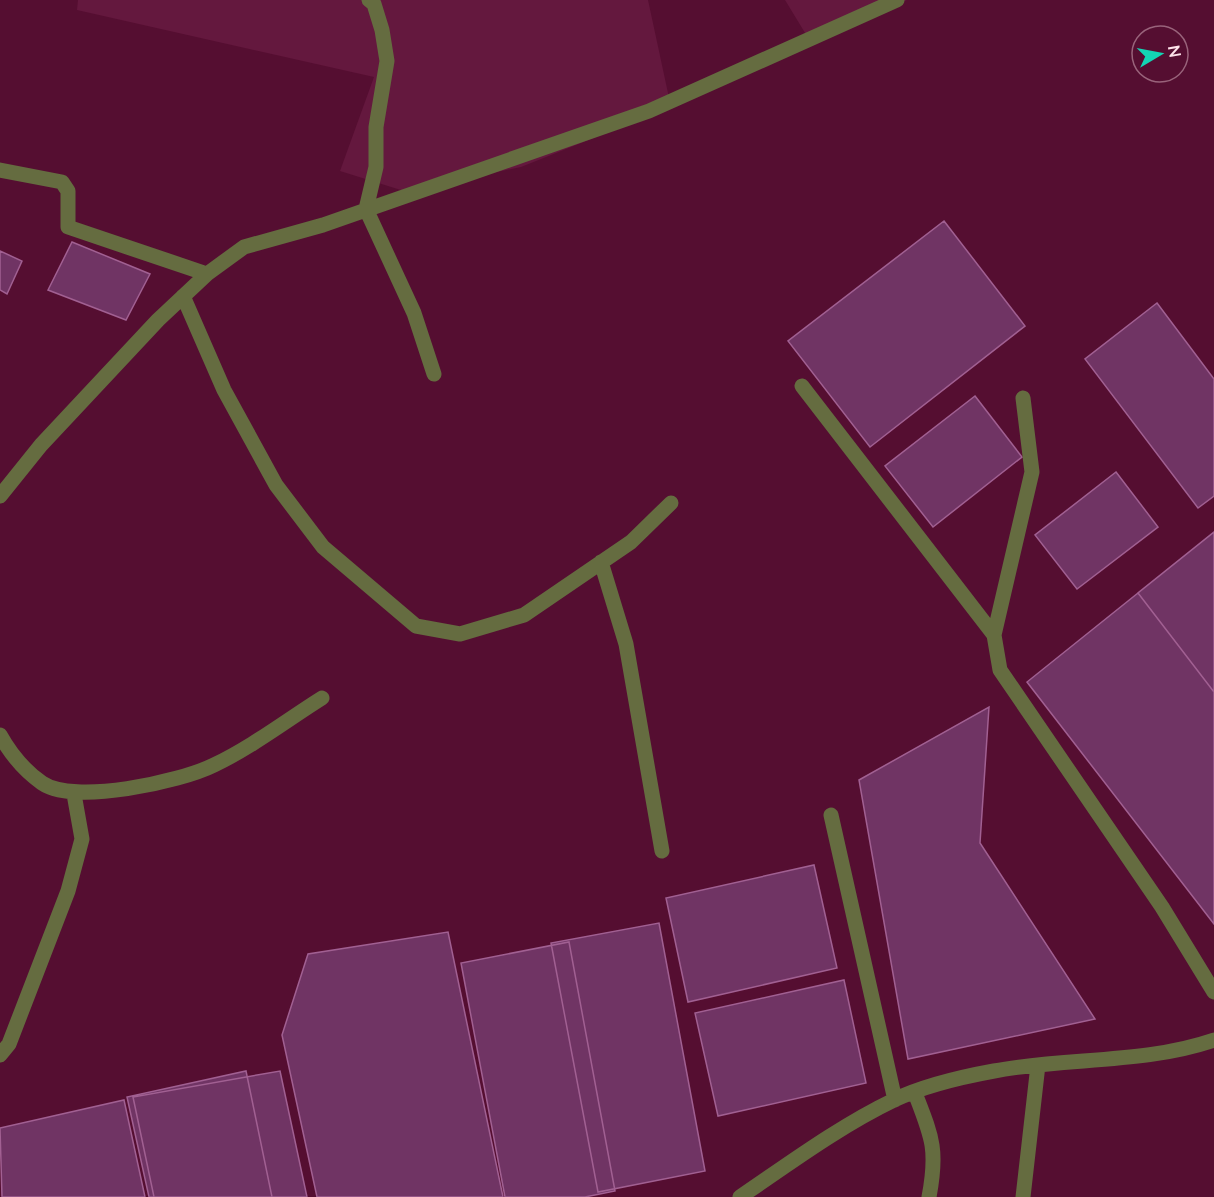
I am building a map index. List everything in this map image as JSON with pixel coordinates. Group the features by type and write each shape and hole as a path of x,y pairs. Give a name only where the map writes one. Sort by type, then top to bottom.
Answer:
{"street":[{"path":"369,0 374,4 382,30 387,61 376,127 376,167 366,209 414,313 434,374"},
{"path":"0,496 41,446 183,296 207,274 244,247 323,225 649,111 869,6 897,0"},
{"path":"0,170 62,182 68,191 69,227 82,234 207,274"},
{"path":"183,296 224,390 276,485 323,546 416,626 460,634 524,615 631,542 671,503"},
{"path":"802,386 994,635"},
{"path":"1023,398 1032,472 994,635 1000,670 1162,907 1214,992"},
{"path":"602,562 626,644 662,851"},
{"path":"0,735 11,754 43,784 74,794 154,784 213,766 322,698"},
{"path":"0,1055 9,1044 74,870 82,838 74,794"},
{"path":"831,815 895,1100"},
{"path":"740,1197 819,1144 895,1100 952,1080 1038,1065 1155,1054 1194,1047 1214,1040"},
{"path":"1023,1197 1038,1065"},
{"path":"915,1093 932,1136 935,1163 929,1197"}],"shaded area":[{"path":"78,0 648,0 671,107 521,167 404,191 340,171 374,77 77,10"},
{"path":"785,0 907,0 810,41"}],"building":[{"path":"944,221 1025,326 870,447 788,341"},
{"path":"72,242 150,274 126,320 48,290"},
{"path":"0,251 22,261 7,294 0,290"},
{"path":"1157,303 1214,379 1214,496 1198,508 1085,359"},
{"path":"975,396 1022,457 933,527 885,466"},
{"path":"1116,472 1158,527 1077,589 1035,535"},
{"path":"1214,532 1214,692 1138,593"},
{"path":"1138,593 1214,692 1214,924 1027,682"},
{"path":"989,707 980,843 1095,1019 908,1059 859,780"},
{"path":"814,865 837,968 688,1002 666,898"},
{"path":"659,923 705,1171 598,1192 551,943"},
{"path":"448,932 503,1197 317,1197 282,1035 308,954"},
{"path":"569,942 615,1191 585,1197 505,1197 461,963"},
{"path":"844,980 866,1083 718,1116 695,1013"},
{"path":"246,1071 272,1197 149,1197 127,1097"},
{"path":"280,1071 307,1197 154,1197 133,1097"},
{"path":"124,1100 145,1197 2,1197 0,1128"}]}
